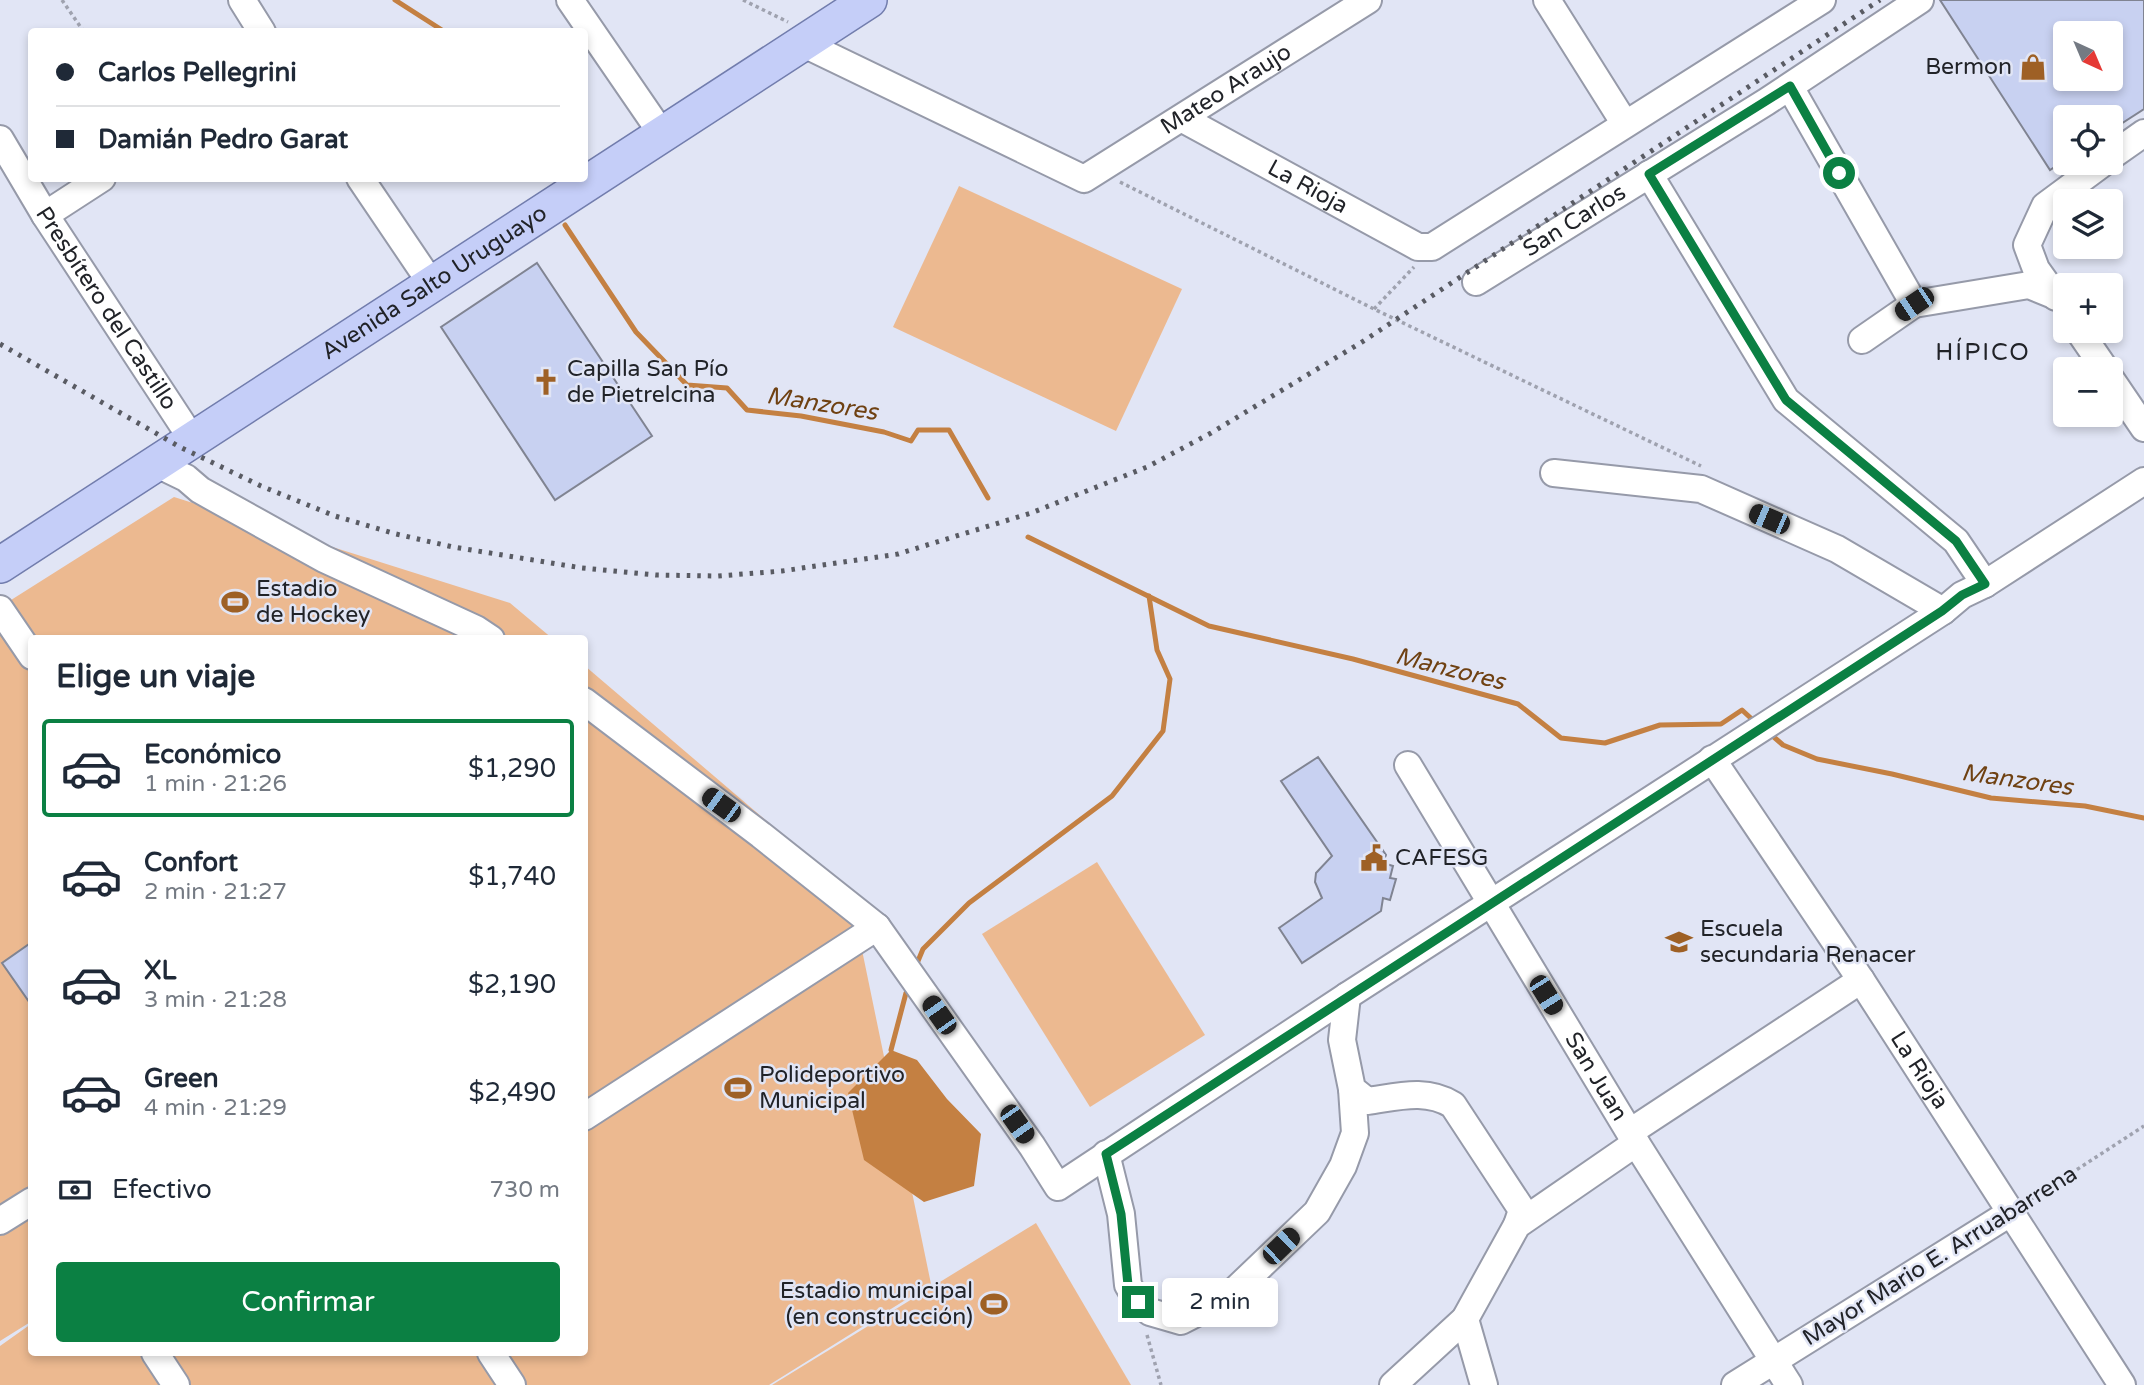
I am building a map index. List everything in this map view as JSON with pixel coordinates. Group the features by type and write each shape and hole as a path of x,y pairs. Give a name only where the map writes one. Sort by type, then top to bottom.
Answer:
{"main road":[{"name":"Avenida Salto Uruguayo","path":"588,182 869,0"},
{"name":"Avenida Salto Uruguayo","path":"0,565 588,182"}],"street":[{"path":"242,0 260,28"},
{"path":"570,0 662,134"},
{"name":"Mateo Araujo","path":"809,38 1084,179 1368,0"},
{"path":"1547,0 1625,124"},
{"path":"1432,247 1822,0"},
{"name":"San Carlos","path":"1476,282 1790,86 1920,0"},
{"path":"1790,86 1914,304"},
{"name":"La Rioja","path":"1183,119 1418,247 1432,247"},
{"path":"2123,148 2144,133"},
{"name":"Presbítero del Castillo","path":"0,139 45,215 192,439"},
{"path":"1649,174 1786,400 1956,541 1985,584"},
{"path":"2053,293 2036,269 2027,245 2045,206 2087,175"},
{"path":"45,215 96,182"},
{"path":"363,182 431,283"},
{"path":"1862,340 1914,304 2029,285 2053,299"},
{"path":"2123,397 2144,428"},
{"path":"155,463 186,478 200,490 324,559 485,635"},
{"path":"1554,473 1701,489 1837,549 1942,611"},
{"path":"589,710 761,835 877,927 1058,1187 1347,996 1942,611 1962,595 1985,584 2144,481"},
{"path":"0,609 28,650"},
{"name":"La Rioja","path":"1712,759 1861,980 2122,1385"},
{"name":"San Juan","path":"1408,765 1490,904 1788,1385"},
{"path":"588,1114 791,980 877,927"},
{"path":"1517,1225 1633,1137 1861,980"},
{"path":"1106,1154 1121,1214 1128,1285 1138,1302 1150,1312 1181,1321 1228,1297 1317,1212 1343,1166 1355,1133 1352,1089 1342,1040 1347,996"},
{"path":"1352,1089 1367,1101 1420,1094 1439,1097 1452,1105 1522,1210 1517,1225 1465,1319 1394,1385"},
{"path":"0,1221 28,1204"},
{"name":"Mayor Mario E. Arruabarrena","path":"1735,1385 2010,1213"},
{"path":"1465,1319 1484,1385"},
{"path":"157,1356 176,1385"},
{"path":"493,1356 512,1385"}],"path":[{"path":"62,0 81,28"},
{"path":"743,0 809,38"},
{"path":"1432,247 1374,309 1712,472"},
{"name":"Mayor Mario E. Arruabarrena","path":"2010,1213 2144,1126"},
{"path":"1138,1302 1161,1385"}],"shaded area":[{"path":"959,186 1182,289 1116,431 893,327"},
{"path":"174,497 510,603 548,635 28,635 28,1324 0,1341 0,607"},
{"name":"Polideportivo Municipal","path":"588,669 850,892 931,1284 769,1385 0,1385 0,1346 28,1326 28,1356 588,1356"},
{"path":"1097,862 1205,1035 1090,1107 982,934"},
{"path":"891,1050 917,1060 947,1099 981,1134 974,1186 924,1202 864,1160 848,1093"},
{"name":"Estadio municipal (en construcción)","path":"1036,1223 1131,1385 772,1385"}],"building":[{"path":"1940,0 2144,0 2144,109 2123,123 2123,105 2053,105 2053,168 2050,170"},
{"name":"Capilla San Pío de Pietrelcina","path":"537,263 652,436 555,500 441,327"},
{"name":"CAFESG","path":"1318,757 1386,855 1383,863 1393,866 1390,878 1396,879 1390,900 1383,898 1381,911 1302,963 1279,928 1322,898 1315,882 1316,873 1332,856 1281,781"},
{"path":"28,945 28,1000 2,963"}],"waterway":[{"name":"Manzores","path":"395,0 439,28"},
{"name":"Manzores","path":"565,225 636,332 687,385 727,388 747,410 801,416 884,432 911,441 918,430 949,430 988,498"},
{"name":"Manzores","path":"1028,537 1209,626 1353,659 1518,704 1561,738 1605,743 1660,725 1721,724 1742,710 1755,722"},
{"path":"918,961 923,949 969,903 1112,796 1163,731 1170,679 1157,650 1149,596"},
{"name":"Manzores","path":"1768,732 1783,745 1817,759 1991,798 2085,806 2144,818"},
{"path":"891,1050 906,993"}],"railway":[{"path":"0,344 180,447 261,486 335,516 396,534 453,547 582,568 656,575 718,576 782,571 898,554 1031,513 1147,467 1211,433 1362,342 1880,0"}],"place":[{"name":"Bermon","path":"2033,67"},
{"name":"Capilla San Pío de Pietrelcina","path":"546,382"},
{"name":"Estadio de Hockey","path":"235,602"},
{"name":"CAFESG","path":"1374,858"},
{"name":"Escuela secundaria Renacer","path":"1679,942"},
{"name":"Polideportivo Municipal","path":"738,1088"},
{"name":"Estadio municipal (en construcción)","path":"994,1304"}],"district":[{"name":"HÍPICO","path":"1983,352"}],"route":[{"path":"1138,1302 1128,1285 1121,1214 1106,1154 1942,611 1962,595 1985,584 1956,541 1786,400 1649,174 1790,86 1839,173"}]}
